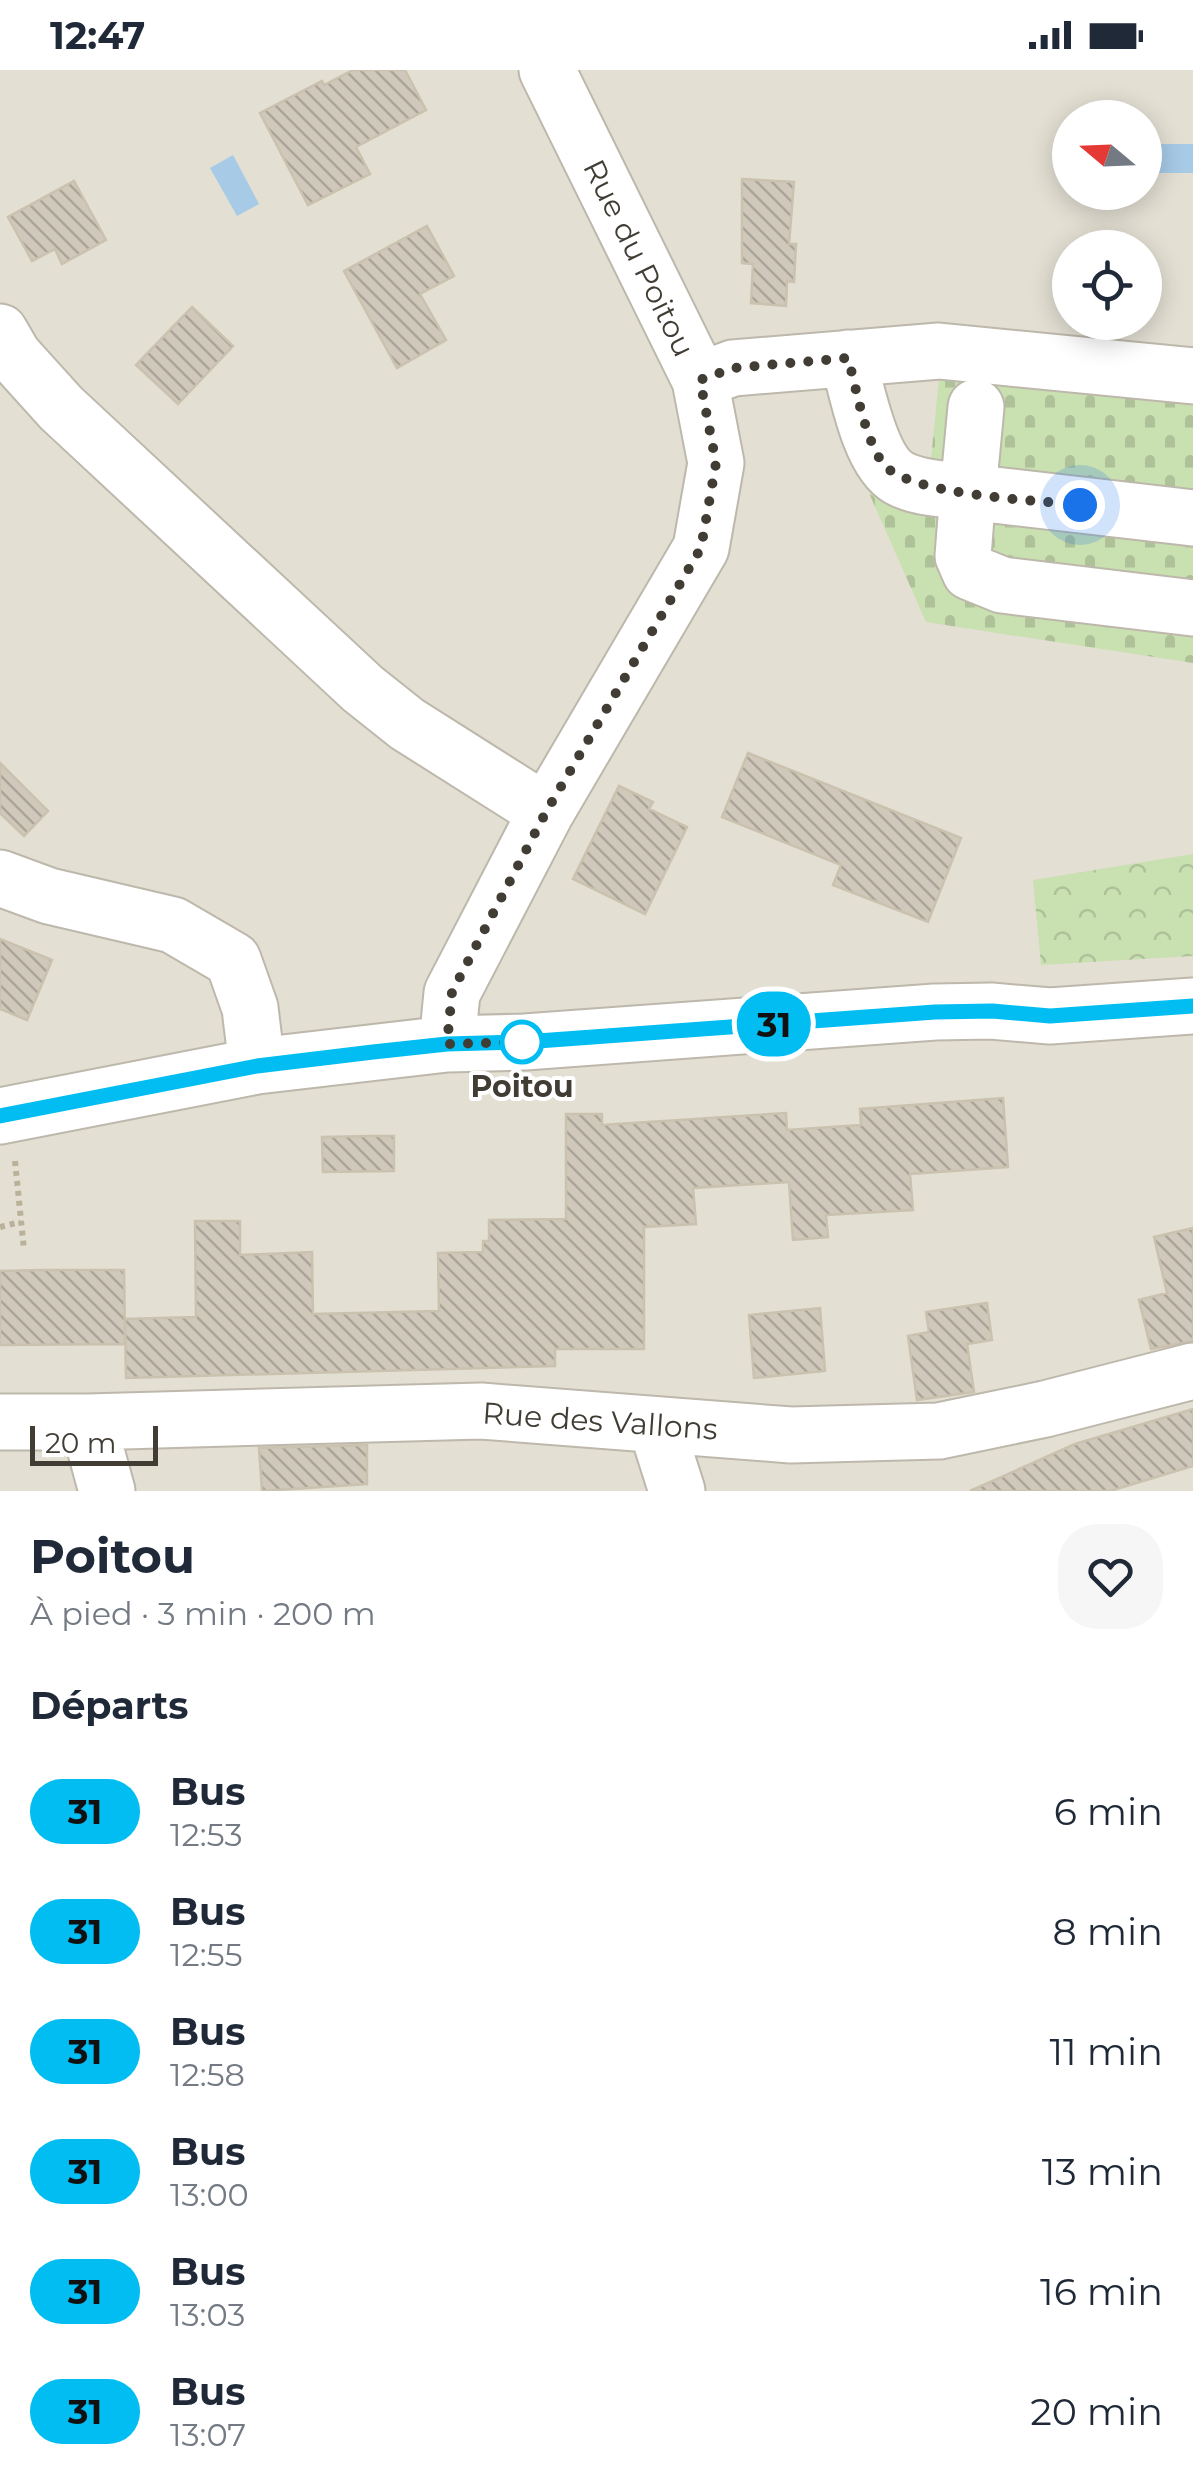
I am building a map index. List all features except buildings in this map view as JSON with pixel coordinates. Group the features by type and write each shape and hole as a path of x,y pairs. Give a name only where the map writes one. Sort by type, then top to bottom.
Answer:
{"street":[{"name":"Rue du Poitou","path":"447,1044 452,992 546,812 701,548 716,463 700,380 547,70"},
{"path":"700,380 733,368 939,351 1193,376"},
{"path":"5,352 363,689 407,724 546,812"},
{"path":"848,358 882,463 900,479 928,487 1193,518"},
{"path":"976,407 963,556 970,572 1002,585 1193,608"},
{"path":"0,878 48,896 174,925 233,960 250,1008 257,1066"},
{"path":"6,1115 257,1066 447,1044 524,1042 935,1012 1050,1016 1193,1006"},
{"name":"Rue des Vallons","path":"0,1422 481,1411 790,1435 939,1431 1193,1371"},
{"path":"88,1422 106,1491"},
{"path":"656,1426 676,1491"}],"path":[{"path":"6,1115 24,1250"},
{"path":"0,1226 20,1222"}],"shaded area":[{"path":"0,70 1193,70 1193,1491 0,1491"}],"green space":[{"path":"940,368 1193,398 1193,663 926,622 869,493 927,499"},
{"path":"1193,854 1193,956 1041,965 1033,880"}],"water":[{"path":"1162,144 1193,144 1193,173 1162,173"},
{"path":"233,155 259,204 237,216 210,168"}],"bus line":[{"name":"31","path":"0,1116 257,1066 447,1044 524,1042 935,1012 1050,1016 1193,1006"}],"place":[{"name":"Poitou","path":"522,1042"}],"route":[{"path":"522,1042 447,1044 452,992 546,812 701,548 716,463 700,380 733,368 848,358 882,463 900,479 928,487 1080,505"}]}
